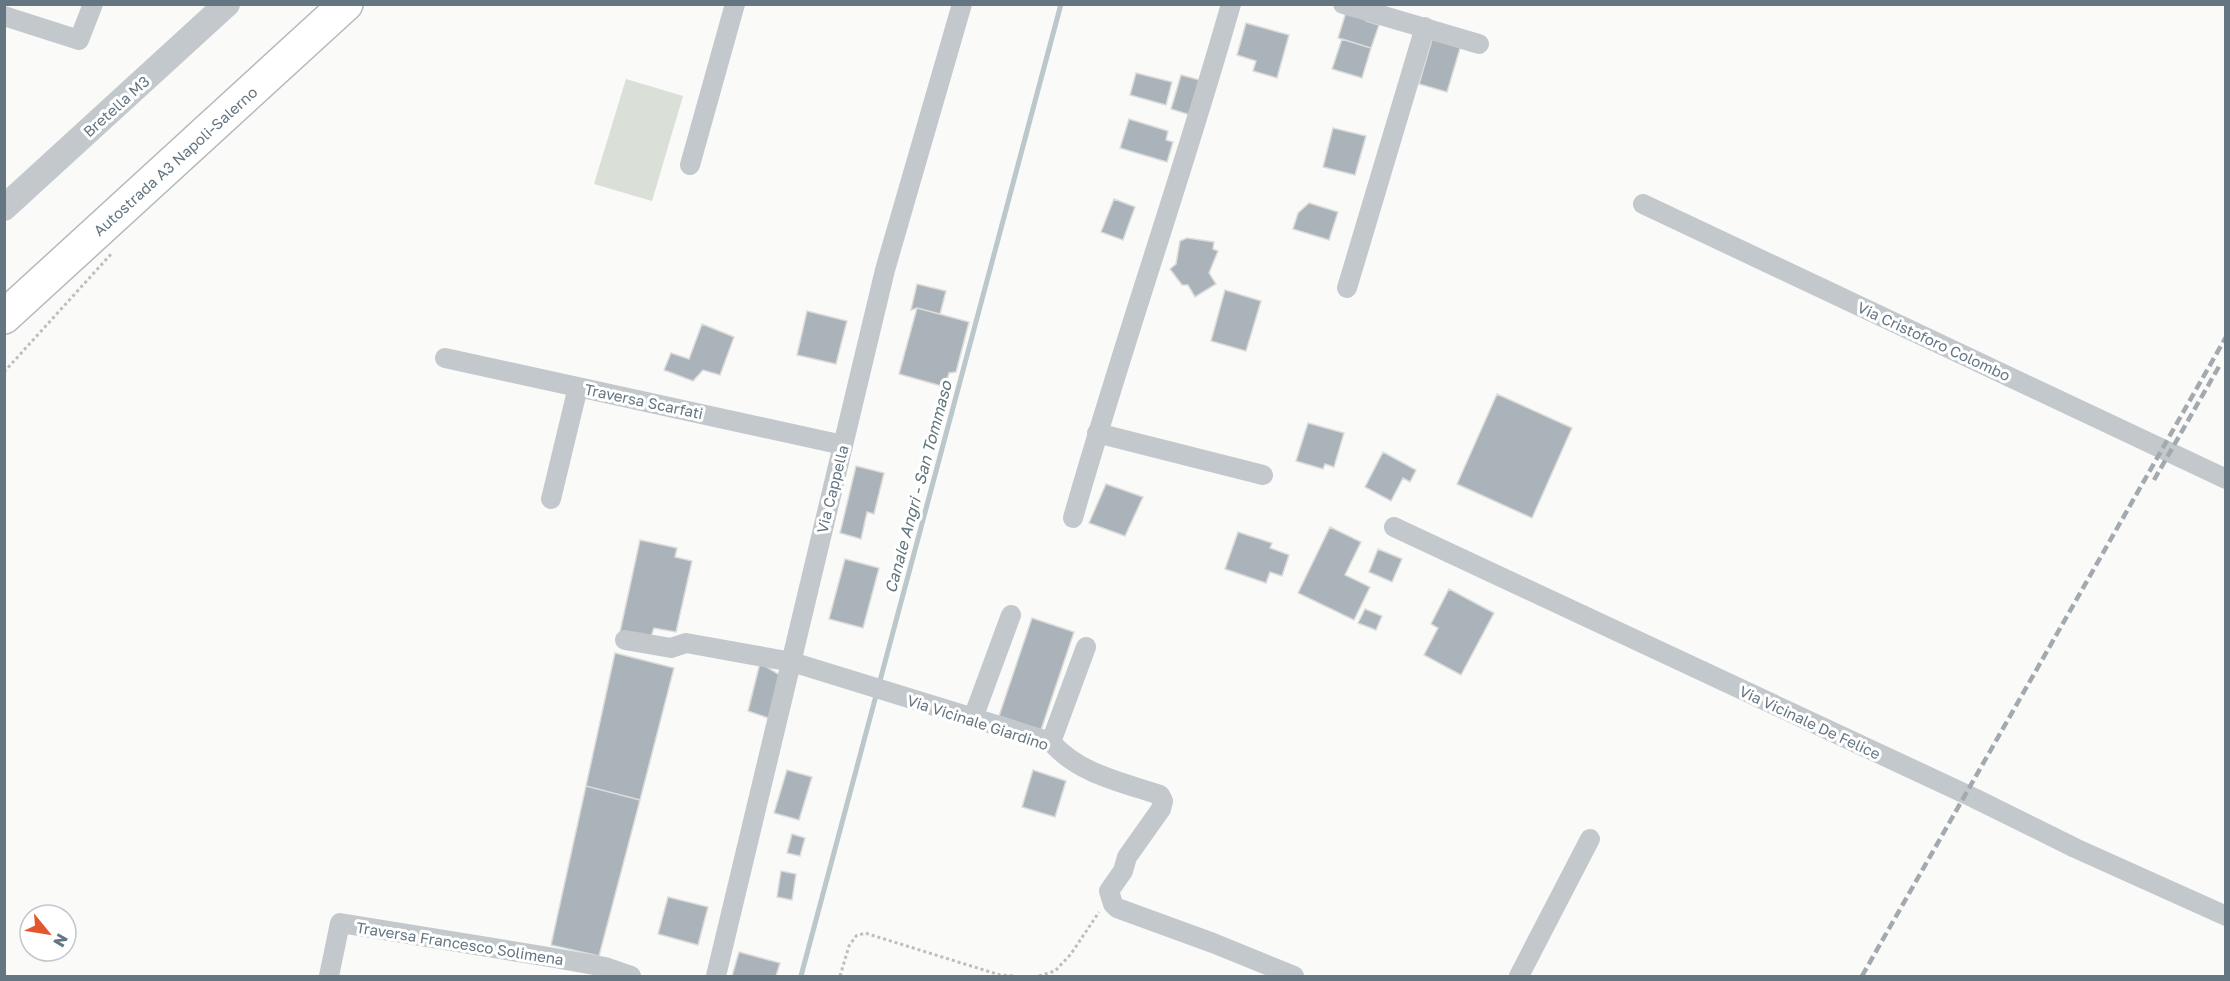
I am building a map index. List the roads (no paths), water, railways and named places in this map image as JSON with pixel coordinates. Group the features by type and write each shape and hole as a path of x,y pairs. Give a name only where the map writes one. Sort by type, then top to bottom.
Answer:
{"highway":[{"name":"Autostrada A3 Napoli-Salerno","path":"4,286 312,4"},
{"name":"Autostrada A3 Napoli-Salerno","path":"4,317 346,4"}],"street":[{"path":"4,16 79,40 93,4"},
{"name":"Bretella M3","path":"4,208 226,4"},
{"path":"690,165 735,4"},
{"name":"Via Cappella","path":"716,976 885,270 962,4"},
{"path":"1073,518 1097,433 1205,94 1231,4"},
{"path":"1343,4 1479,44"},
{"path":"1347,288 1425,27"},
{"name":"Via Cristoforo Colombo","path":"1643,204 2226,479"},
{"name":"Traversa Scarfati","path":"446,358 843,445"},
{"path":"550,499 578,387"},
{"path":"1097,433 1263,475"},
{"name":"Via Vicinale De Felice","path":"1394,527 1974,798 2074,848 2226,916"},
{"path":"973,718 1011,615"},
{"name":"Via Vicinale Giardino","path":"625,640 671,648 686,644 792,662 1051,742 1059,752 1082,769 1160,795 1163,801 1161,809 1127,857 1122,871 1109,891 1113,904 1117,908 1294,976"},
{"path":"1051,742 1086,647"},
{"path":"1519,976 1590,839"},
{"name":"Traversa Francesco Solimena","path":"329,976 340,923 605,967 631,976"}],"waterway":[{"name":"Canale Angri - San Tommaso","path":"801,976 1061,4"}],"railway":[{"path":"1862,976 2226,337"},
{"path":"2154,480 2221,363"}]}
